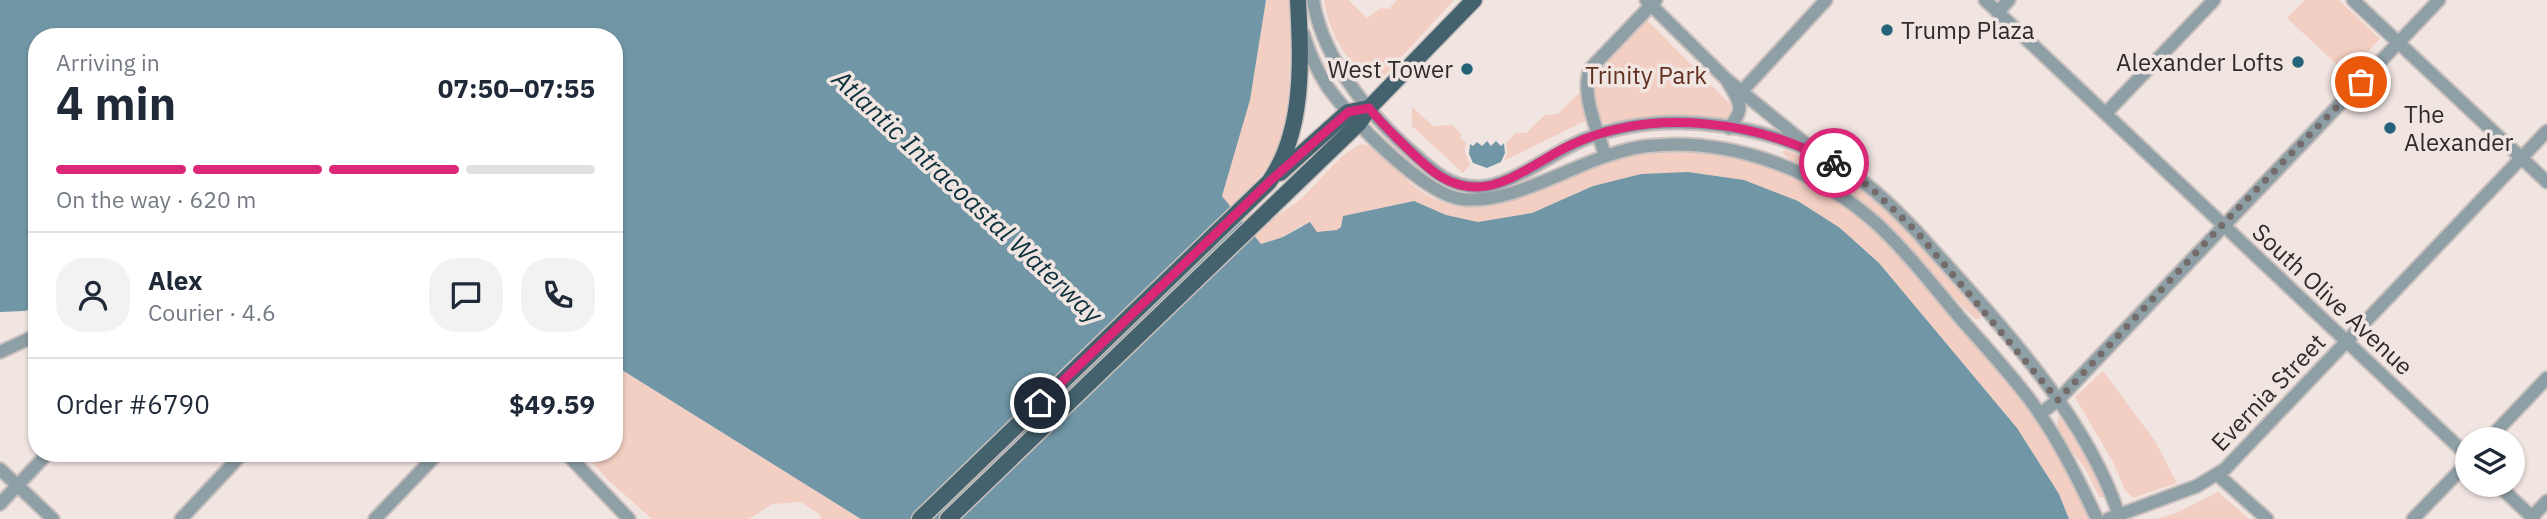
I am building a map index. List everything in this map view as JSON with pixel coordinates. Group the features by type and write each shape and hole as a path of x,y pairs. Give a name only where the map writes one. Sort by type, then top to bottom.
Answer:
{"main road":[{"path":"1269,182 1286,153 1295,121 1298,0"},
{"path":"920,519 1269,182 1353,117 1369,108 1474,0"},
{"path":"948,519 1268,210 1353,117"}],"street":[{"path":"1313,0 1332,56 1346,80 1383,126 1434,173 1454,184 1493,186 1572,144 1598,134 1658,123 1685,123 1761,133 1816,154 1850,172 1894,208 1974,297 2058,400 2103,474 2116,518"},
{"path":"1743,90 1826,0"},
{"name":"South Olive Avenue","path":"1985,0 2455,444"},
{"path":"1998,12 2009,0"},
{"path":"2106,113 2214,0"},
{"path":"2353,0 2547,182"},
{"path":"2040,414 2058,400 2439,0"},
{"path":"1605,155 1587,91 1588,75 1651,2 1726,79 1743,90 1816,154"},
{"path":"1299,23 1314,64 1353,117 1429,187 1442,194 1460,199 1483,200 1505,195 1605,155 1648,146 1678,144 1710,147 1749,156 1790,169 1839,195 1877,224 1933,286 2040,414 2068,460 2097,519"},
{"path":"1726,79 1740,103 1738,117 1729,128"},
{"path":"1749,156 1774,138 1780,123"},
{"name":"Evernia Street","path":"2116,518 2218,475 2547,131"},
{"path":"1774,138 1781,158 1790,169"},
{"path":"0,352 28,339"},
{"path":"2500,427 2547,378"},
{"path":"0,503 39,462"},
{"path":"181,519 235,462"},
{"path":"375,519 429,462"},
{"path":"574,462 623,517"},
{"path":"0,469 53,519"},
{"path":"2218,475 2267,519"},
{"path":"2413,519 2455,475"},
{"path":"2511,497 2533,518 2547,501"}],"green space":[{"path":"1266,0 1290,0 1290,54 1286,115 1279,146 1262,174 1241,198 1263,222 1267,224 1299,201 1337,161 1361,144 1372,146 1427,195 1448,204 1470,207 1492,206 1513,200 1605,163 1647,154 1705,154 1746,161 1785,173 1839,203 1872,230 1901,260 2006,382 2044,433 2077,489 2090,519 2069,519 2059,494 2017,428 1879,263 1840,228 1798,201 1744,180 1688,172 1593,186 1532,213 1478,222 1446,215 1414,201 1343,216 1345,236 1311,242 1302,225 1283,237 1261,244 1222,196 1250,100"},
{"path":"1324,0 1348,0 1367,18 1381,8 1389,9 1397,0 1454,0 1383,77 1377,80 1347,57 1330,24"},
{"path":"2305,0 2339,0 2380,39 2347,74 2287,18"},
{"name":"Trinity Park","path":"1645,18 1731,105 1727,121 1687,117 1600,123 1591,90 1596,70"},
{"path":"1578,94 1581,95 1587,120 1504,161 1506,143 1516,133 1526,133 1545,115 1558,114"},
{"path":"1412,107 1433,126 1452,125 1462,135 1460,137 1466,143 1465,152 1470,165 1463,173 1412,126"},
{"path":"1784,150 1833,171 1876,202 1915,240 1972,303 1981,318 1976,320 1864,207 1837,186 1793,163 1782,152"},
{"path":"623,371 861,519 821,519 819,514 801,502 772,504 749,519 652,519 592,462 623,462"},
{"path":"2103,371 2155,441 2177,483 2133,498 2125,490 2113,462 2075,397"},
{"path":"2059,415 2087,459 2105,496 2102,498 2061,436 2057,423"},
{"path":"2218,492 2249,519 2156,519 2176,513"}],"water":[{"name":"Atlantic Intracoastal Waterway","path":"0,0 1266,0 1250,100 1222,196 1261,244 1283,237 1310,222 1317,232 1337,230 1341,227 1343,216 1414,201 1446,215 1478,222 1532,213 1593,186 1641,174 1688,172 1744,180 1798,201 1840,228 1879,263 2017,428 2059,494 2069,519 861,519 623,371 623,28 28,28 28,310 0,312"},
{"path":"1487,141 1491,146 1496,141 1501,146 1504,143 1505,153 1501,162 1487,168 1473,163 1469,154 1470,144 1473,146 1477,142 1482,146"}],"way so far":[{"path":"1834,163 1870,187 1917,232 2047,383 2058,400 2361,82"}],"place":[{"name":"Trump Plaza","path":"1887,30"},
{"name":"Alexander Lofts","path":"2298,62"},
{"name":"West Tower","path":"1467,69"},
{"name":"The Alexander","path":"2390,128"}],"route":[{"path":"1040,403 1269,182 1348,112 1369,108 1383,126 1434,173 1454,184 1467,186 1493,186 1572,144 1598,134 1658,123 1685,123 1761,133 1834,163"}]}
